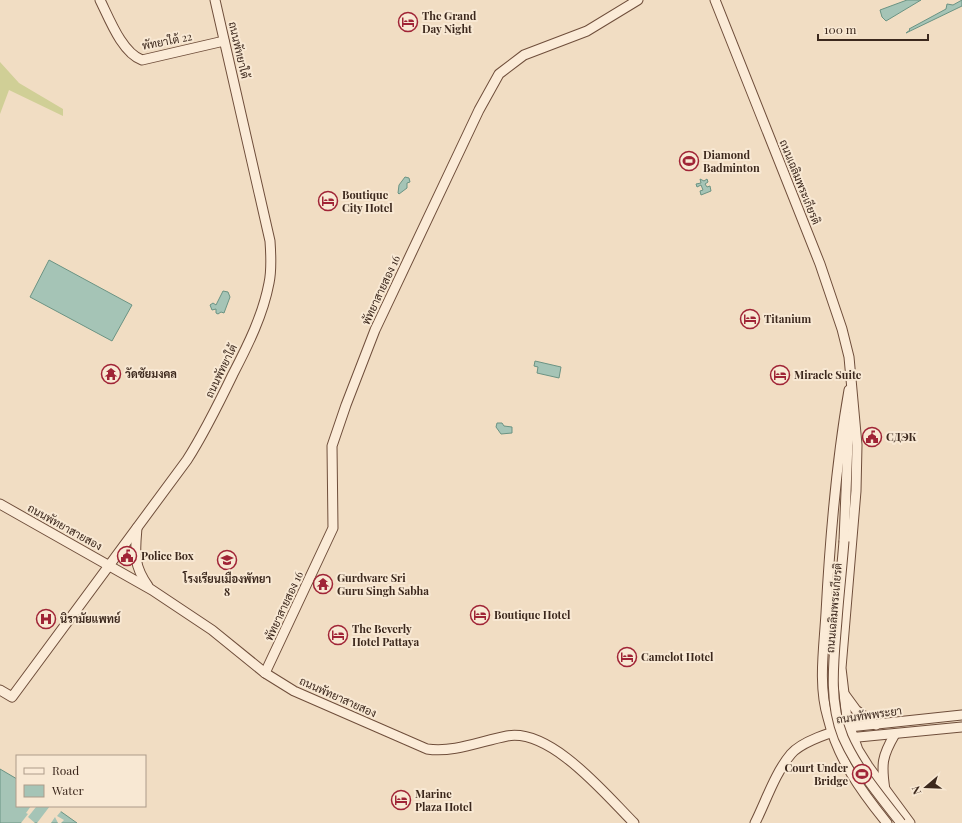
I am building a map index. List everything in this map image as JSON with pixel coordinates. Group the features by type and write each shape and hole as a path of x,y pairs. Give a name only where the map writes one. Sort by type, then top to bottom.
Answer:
{"main road":[{"name":"พัทยาใต้ 22","path":"100,0 124,46 130,54 142,60 224,41"},
{"name":"ถนนพัทยาใต้","path":"0,690 12,697 187,460 212,419 250,339 261,312 269,283 271,261 267,228 215,0"},
{"name":"พัทยาสายสอง 16","path":"265,673 333,528 332,446 346,405 375,330 479,110 499,74 524,55 587,31 638,0"},
{"name":"ถนนเฉลิมพระเกียรติ","path":"715,0 820,264 842,329 849,356 857,445 856,491 841,668 843,692 849,727 858,750 883,788 910,823"},
{"name":"ถนนเฉลิมพระเกียรติ","path":"851,377 839,450 828,561 823,666 825,706 833,736 850,772 867,798 887,823"},
{"path":"851,377 844,541 833,661 833,682 836,710 843,736 858,766 900,823"},
{"name":"ถนนพัทยาสายสอง","path":"0,504 152,590 212,630 265,673 300,695 427,749 437,750 462,747 518,734 536,740 569,759 592,779 634,823"},
{"path":"137,527 136,559 141,576 152,590"},
{"path":"823,666 833,671 841,668"},
{"path":"843,692 856,710 876,725"},
{"name":"ถนนทัพพระยา","path":"755,823 777,777 791,754 801,747 833,736 849,727 962,716"},
{"path":"921,720 923,731"},
{"name":"ถนนทัพพระยา","path":"833,736 853,737 962,727"},
{"path":"867,798 871,788 883,788 882,760 895,734"}],"shaded area":[{"path":"0,62 19,83 63,109 63,116 9,90 0,114"}],"water":[{"path":"907,0 921,0 886,21 882,17 880,10"},
{"path":"962,0 962,6 906,33 910,30 909,29 946,9 947,4 953,5"},
{"path":"405,177 409,178 410,182 407,183 407,188 399,194 399,185"},
{"path":"700,179 704,181 707,179 708,182 705,184 707,187 710,186 711,191 701,195 700,191 703,190 701,185 697,187 696,184 701,183"},
{"path":"49,260 132,305 112,341 30,297"},
{"path":"223,291 228,292 230,297 224,313 221,312 218,314 216,313 216,309 212,310 210,305 213,303 216,305"},
{"path":"535,361 561,367 559,378 537,373 538,367 534,366"},
{"path":"497,423 502,423 504,426 512,427 512,433 501,434 496,427"},
{"path":"0,769 16,778 16,807 54,807 77,823 0,823"}],"pier":[{"path":"30,807 36,807 28,817 35,823 21,823 28,814 26,813"},
{"path":"49,807 58,807 62,810 57,816 64,820 61,823 58,823 55,817 51,823 37,823"}],"place":[{"name":"The Grand Day Night","path":"408,22"},
{"name":"Diamond Badminton","path":"689,161"},
{"name":"Boutique City Hotel","path":"328,201"},
{"name":"Titanium","path":"750,319"},
{"name":"วัดชัยมงคล","path":"111,374"},
{"name":"Miracle Suite","path":"780,375"},
{"name":"СДЭК","path":"872,437"},
{"name":"Police Box","path":"127,556"},
{"name":"โรงเรียนเมืองพัทยา 8","path":"227,560"},
{"name":"Gurdware Sri Guru Singh Sabha","path":"323,584"},
{"name":"Boutique Hotel","path":"480,615"},
{"name":"นิรามัยแพทย์","path":"46,619"},
{"name":"The Beverly Hotel Pattaya","path":"338,635"},
{"name":"Camelot Hotel","path":"627,657"},
{"name":"Court Under Bridge","path":"862,774"},
{"name":"Marine Plaza Hotel","path":"401,800"}]}
